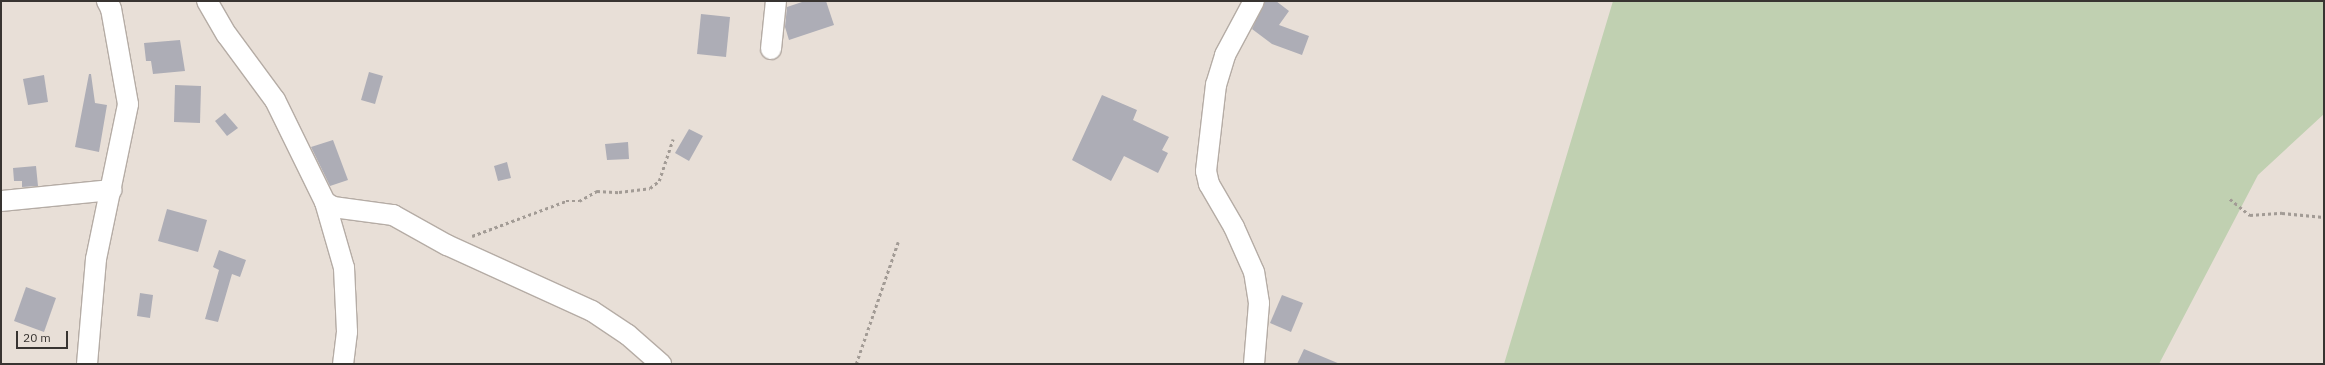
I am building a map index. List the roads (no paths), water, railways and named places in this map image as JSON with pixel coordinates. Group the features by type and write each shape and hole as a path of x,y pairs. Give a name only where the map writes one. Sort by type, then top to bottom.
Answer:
{"street":[{"path":"87,364 96,259 128,104 111,9 107,1"},
{"path":"207,1 227,35 275,100 325,202 344,268 347,332 343,364"},
{"path":"771,49 776,1"},
{"path":"1254,1 1225,55 1216,85 1206,171 1209,184 1234,227 1254,272 1259,303 1254,364"},
{"path":"1,201 111,190"},
{"path":"325,202 333,207 393,215 448,245 592,311 628,335 661,364"}]}
